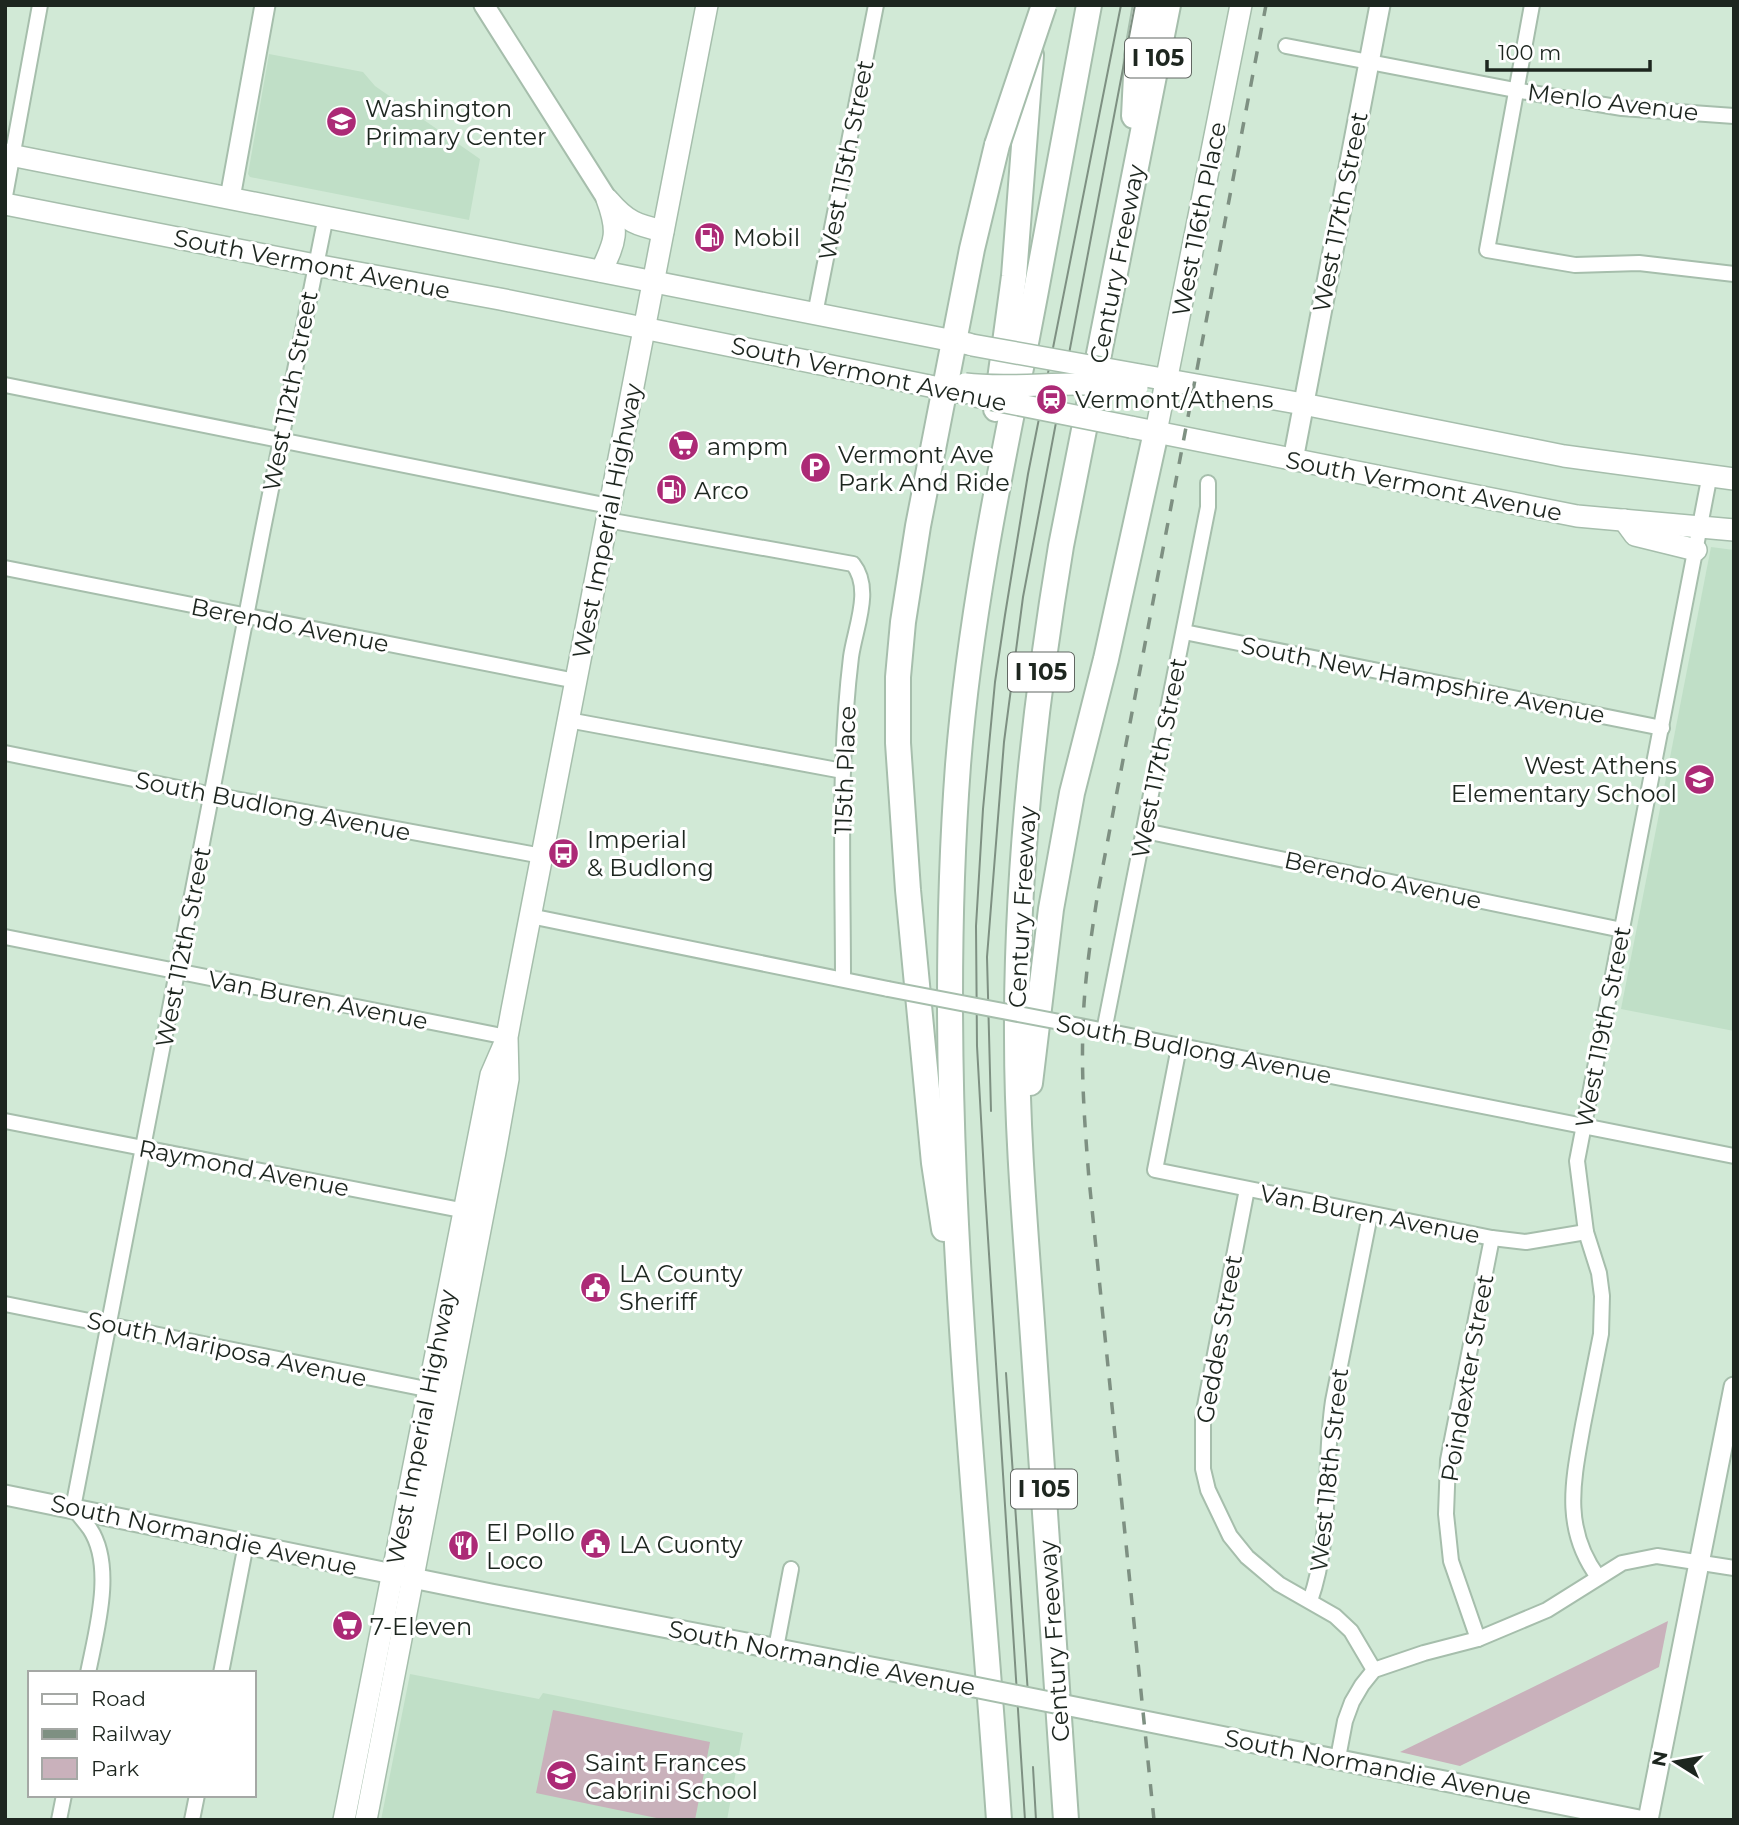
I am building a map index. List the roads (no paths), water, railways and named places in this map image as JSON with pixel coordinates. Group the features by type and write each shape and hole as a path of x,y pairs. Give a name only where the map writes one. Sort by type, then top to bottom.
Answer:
{"highway":[{"path":"962,724 970,606 1014,276 1035,5"},
{"path":"960,1290 941,1216 934,1163 908,890 898,743 898,677 903,622 918,526 957,389 981,206 997,145 1044,5"},
{"name":"I 105","path":"999,1820 960,1290 949,1016 951,904 962,724 980,582 1089,5"},
{"path":"1026,342 1073,154 1104,5"},
{"path":"1131,194 1137,56 1146,5"},
{"name":"Century Freeway","path":"1066,1820 1021,1158 1017,1038 1019,943 1027,805 1038,695 1061,546 1168,5"},
{"path":"1148,112 1179,5"},
{"path":"1021,1158 1051,909 1072,793 1106,659 1156,432"}],"main road":[{"path":"230,198 265,5"},
{"path":"484,5 607,199 626,220 663,231"},
{"name":"West Imperial Highway","path":"344,1820 401,1575 438,1392 473,1213 491,1075 507,1037 707,5"},
{"name":"West 116th Place","path":"1156,432 1241,5"},
{"name":"West 117th Street","path":"1293,460 1380,5"},
{"name":"South Vermont Avenue","path":"9,155 963,343 1139,381 1167,379 1564,456 1734,479"},
{"path":"601,271 615,238 614,217 607,199"},
{"name":"South Vermont Avenue","path":"5,204 957,389 1131,427 1577,516 1734,530"},
{"path":"957,389 1066,383 1100,384 1130,389 1139,381"},
{"path":"1624,520 1635,535 1696,550"},
{"name":"West Imperial Highway","path":"473,1213 489,1185 508,1079 507,1037"},
{"path":"489,1185 482,1171 494,1107 491,1075"},
{"path":"1648,1820 1734,1387"},
{"name":"South Normandie Avenue","path":"5,1495 1639,1820"},
{"name":"West Imperial Highway","path":"366,1820 401,1575"}],"street":[{"path":"5,196 9,155 40,5"},
{"name":"West 115th Street","path":"815,314 876,5"},
{"path":"1532,5 1487,250 1575,265 1639,262 1734,274"},
{"name":"Menlo Avenue","path":"1286,46 1622,108 1734,116"},
{"name":"West 112th Street","path":"73,1508 326,216"},
{"path":"5,385 280,441 608,513"},
{"name":"West 119th Street","path":"1598,1577 1580,1548 1572,1504 1576,1465 1601,1334 1602,1315 1599,1273 1586,1232 1577,1161 1710,474"},
{"name":"West 117th Street","path":"1104,1031 1208,507 1208,483"},
{"name":"115th Place","path":"608,513 853,564 860,573 862,597 846,703 843,771 844,979"},
{"name":"Berendo Avenue","path":"5,568 576,681"},
{"name":"South New Hampshire Avenue","path":"1184,632 1662,728"},
{"path":"568,720 843,771"},
{"name":"South Budlong Avenue","path":"5,753 542,856"},
{"name":"Berendo Avenue","path":"1145,831 1622,930"},
{"name":"South Budlong Avenue","path":"530,916 1732,1156"},
{"name":"Van Buren Avenue","path":"5,937 507,1037"},
{"name":"Van Buren Avenue","path":"1179,1047 1155,1170 1492,1238 1526,1242 1586,1232"},
{"name":"Raymond Avenue","path":"5,1121 473,1213"},
{"path":"1732,1156 1734,1140"},
{"name":"Geddes Street","path":"1247,1189 1203,1416 1203,1469 1217,1512 1230,1536 1247,1557 1279,1584 1335,1616 1351,1632 1374,1670"},
{"name":"West 118th Street","path":"1310,1601 1320,1573 1325,1537 1329,1422 1370,1215"},
{"name":"Poindexter Street","path":"1478,1639 1451,1561 1446,1514 1451,1447 1492,1238"},
{"name":"South Mariposa Avenue","path":"5,1304 438,1392"},
{"path":"73,1508 91,1531 101,1566 100,1611 88,1671"},
{"path":"221,1671 246,1544"},
{"path":"1338,1758 1345,1721 1352,1702 1374,1670 1478,1639 1547,1610 1622,1563 1657,1556 1734,1568"},
{"path":"776,1648 791,1569"},
{"path":"59,1820 64,1797"},
{"path":"192,1820 197,1797"}],"tram line":[{"path":"1025,1820 977,1046 976,926 983,809 995,682 1005,615 1028,474 1121,5"},
{"path":"991,1111 987,957 1004,742 1023,597 1135,5"},
{"path":"1006,1373 1028,1694"},
{"path":"1033,1767 1036,1820"}],"railway":[{"path":"1154,1820 1089,1179 1083,1084 1084,1010 1098,892 1266,5"}],"place":[{"name":"Washington Primary Center","path":"342,122"},
{"name":"Mobil","path":"710,237"},
{"name":"Vermont/Athens","path":"1052,399"},
{"name":"ampm","path":"684,446"},
{"name":"Vermont Ave Park And Ride","path":"815,468"},
{"name":"Arco","path":"671,490"},
{"name":"West Athens Elementary School","path":"1700,779"},
{"name":"Imperial & Budlong","path":"564,853"},
{"name":"LA County Sheriff","path":"596,1287"},
{"name":"LA Cuonty","path":"596,1544"},
{"name":"El Pollo Loco","path":"463,1546"},
{"name":"7-Eleven","path":"347,1626"},
{"name":"Saint Frances Cabrini School","path":"562,1776"}]}
